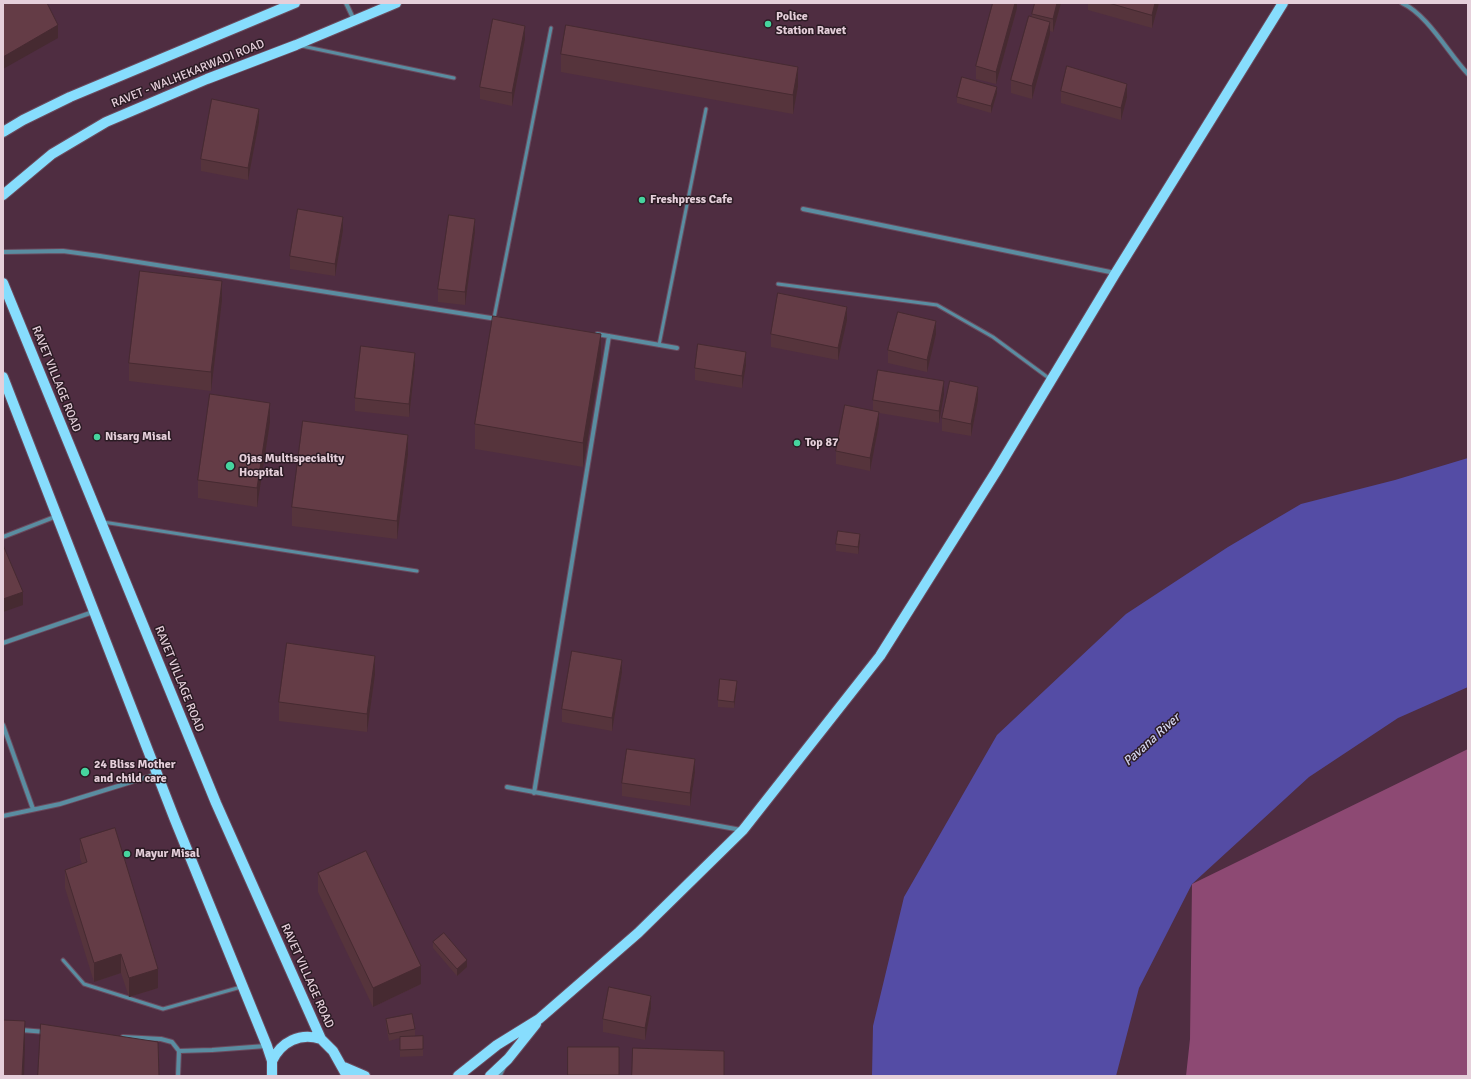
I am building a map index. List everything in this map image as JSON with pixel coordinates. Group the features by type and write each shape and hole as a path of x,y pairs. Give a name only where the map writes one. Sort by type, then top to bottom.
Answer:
{"main road":[{"name":"RAVET - WALHEKARWADI ROAD","path":"3,132 23,120 70,97 295,3"},
{"name":"RAVET - WALHEKARWADI ROAD","path":"3,195 52,154 106,122 207,79 296,45 396,3"},
{"path":"458,1076 497,1045 539,1019 638,934 743,830 880,656 997,470 1050,379 1283,3"},
{"name":"RAVET VILLAGE ROAD","path":"3,283 216,803 321,1039 333,1051 346,1072"},
{"path":"3,377 157,774 267,1046 272,1061 272,1076"},
{"path":"490,1076 508,1059 539,1019"},
{"path":"272,1061 282,1046 292,1040 302,1036 321,1039"},
{"path":"346,1072 365,1076"}],"street":[{"path":"346,3 354,20"},
{"path":"1402,3 1409,6 1430,28 1468,74"},
{"path":"803,209 1115,274"},
{"path":"3,252 63,251 502,319"},
{"path":"594,334 677,348"},
{"path":"534,793 609,336"},
{"path":"3,537 57,516"},
{"path":"3,644 94,612"},
{"path":"3,725 33,809"},
{"path":"3,816 60,804 157,774"},
{"path":"507,787 743,830"},
{"path":"19,1030 50,1032"},
{"path":"121,1037 172,1042 179,1051 178,1076"},
{"path":"179,1051 267,1046"}],"lane":[{"path":"494,318 551,28"},
{"path":"296,45 454,78"},
{"path":"659,345 706,109"},
{"path":"778,284 937,305 993,337 1050,379"},
{"path":"101,522 417,571"},
{"path":"62,960 84,984 163,1009 243,987"},
{"path":"500,1076 508,1059"}],"shaded area":[{"path":"1468,749 1468,1076 1186,1076 1190,1039 1192,884"}],"water":[{"name":"Pavana River","path":"1468,458 1468,687 1398,718 1309,777 1192,884 1139,988 1116,1076 872,1076 873,1026 904,897 997,735 1126,614 1228,547 1301,504 1395,480"}],"building":[{"path":"3,3 47,3 58,25 3,57"},
{"path":"993,3 1015,3 996,72 976,66"},
{"path":"1035,3 1057,3 1053,19 1032,14"},
{"path":"1109,3 1155,3 1152,15"},
{"path":"1029,16 1050,22 1032,86 1011,80"},
{"path":"493,19 525,26 512,93 480,87"},
{"path":"566,25 798,67 793,95 561,54"},
{"path":"1067,66 1127,84 1121,108 1061,91"},
{"path":"962,77 997,87 991,106 957,97"},
{"path":"212,99 259,109 248,168 201,159"},
{"path":"298,209 343,217 335,264 290,256"},
{"path":"449,215 475,219 465,292 438,289"},
{"path":"140,271 222,281 211,372 129,363"},
{"path":"778,293 847,307 838,348 771,334"},
{"path":"898,312 936,321 927,360 888,350"},
{"path":"493,316 601,334 583,443 475,424"},
{"path":"698,344 746,352 742,376 695,368"},
{"path":"361,346 415,353 409,404 355,398"},
{"path":"878,370 944,381 939,411 873,400"},
{"path":"950,381 978,387 971,424 942,418"},
{"path":"210,394 270,403 257,488 198,480"},
{"path":"845,405 879,412 870,458 836,451"},
{"path":"303,421 408,435 397,521 292,507"},
{"path":"838,531 860,534 858,547 836,544"},
{"path":"3,545 23,592 3,599"},
{"path":"287,643 375,656 367,714 279,702"},
{"path":"572,651 622,660 612,718 562,709"},
{"path":"720,679 737,681 734,702 718,700"},
{"path":"627,749 695,759 690,793 622,783"},
{"path":"115,828 158,969 129,978 121,954 94,963 65,870 87,862 80,839"},
{"path":"366,851 421,966 373,988 318,873"},
{"path":"444,933 467,960 457,969 433,942"},
{"path":"609,987 651,996 645,1028 603,1019"},
{"path":"412,1014 415,1029 389,1034 386,1019"},
{"path":"3,1020 25,1021 22,1076 3,1076"},
{"path":"41,1024 158,1042 159,1076 38,1076"},
{"path":"423,1036 423,1049 400,1050 400,1037"},
{"path":"568,1047 619,1047 619,1075 568,1075"},
{"path":"633,1048 724,1051 724,1076 632,1076"}],"place":[{"name":"Police Station Ravet","path":"768,24"},
{"name":"Freshpress Cafe","path":"642,200"},
{"name":"Nisarg Misal","path":"97,437"},
{"name":"Top 87","path":"797,443"},
{"name":"Ojas Multispeciality Hospital","path":"230,466"},
{"name":"24 Bliss Mother and child care","path":"85,772"},
{"name":"Mayur Misal","path":"127,854"}]}
